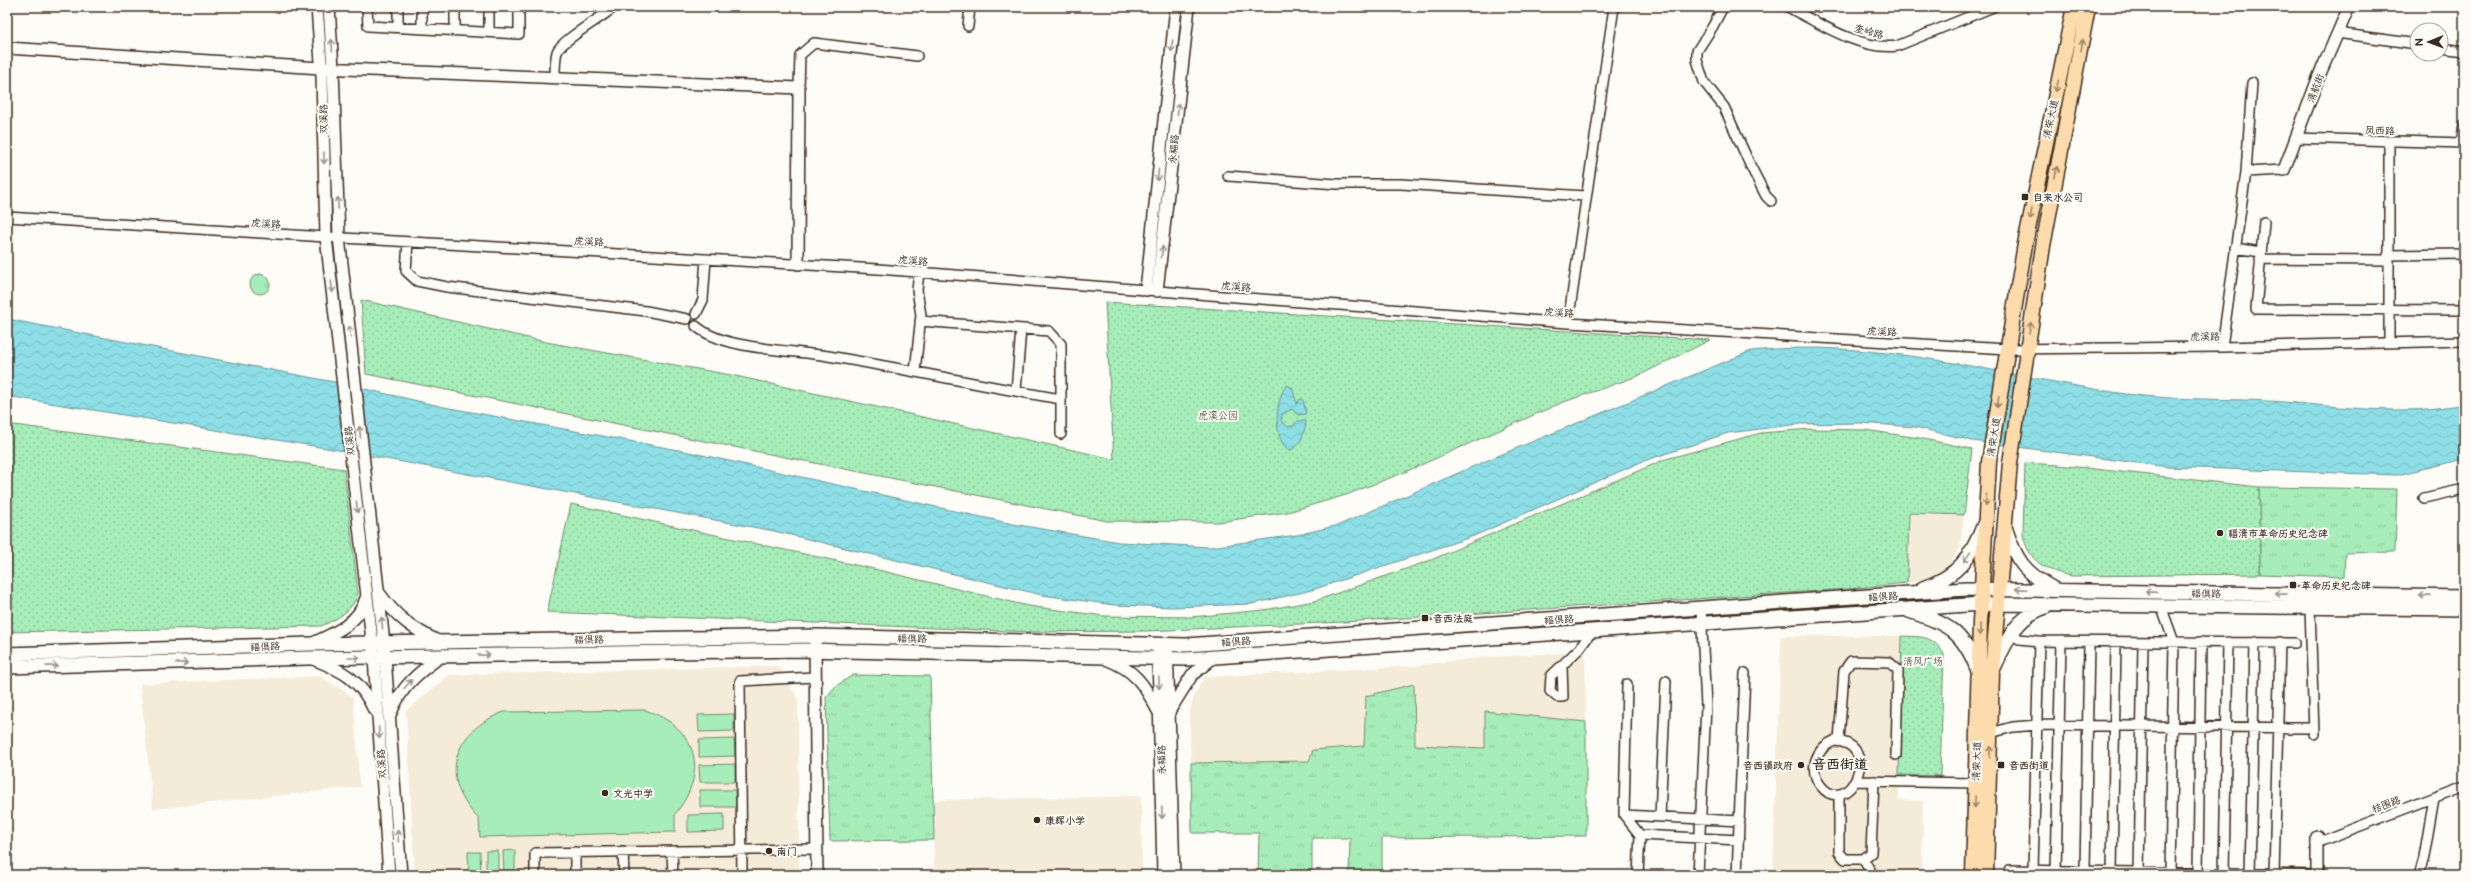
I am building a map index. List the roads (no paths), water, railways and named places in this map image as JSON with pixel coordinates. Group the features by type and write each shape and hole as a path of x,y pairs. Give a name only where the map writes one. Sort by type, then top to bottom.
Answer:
{"main road":[{"name":"清荣大道","path":"1986,875 1990,732 1985,672 1981,589 1989,462 2026,236 2074,7"},
{"name":"清荣大道","path":"1973,875 1976,783 1985,672 2001,588 2004,524 2010,464 2026,349 2043,246 2088,7"},
{"path":"1905,594 1938,583 1955,573 1968,557 1985,523"},
{"path":"2004,524 2010,544 2027,572 2057,590"},
{"name":"福俱路","path":"8,653 310,644 815,636 1186,645 2001,588 2464,597"},
{"name":"福俱路","path":"9,668 308,658 815,650 1163,659 1214,657 1981,604 2464,609"},
{"path":"1904,609 1942,623 1961,637 1985,672 2025,616 2034,611 2056,604"}],"street":[{"name":"双溪路","path":"317,7 321,68 326,238 342,369 366,595 378,644"},
{"name":"双溪路","path":"329,7 333,68 339,237 364,470 379,592 378,717 389,875"},
{"path":"367,7 368,26 519,34 519,7"},
{"path":"398,7 398,27"},
{"path":"422,7 422,29"},
{"path":"455,7 455,30"},
{"path":"489,7 489,32"},
{"path":"555,77 558,51 570,37 591,26 614,7"},
{"path":"968,26 970,7"},
{"name":"永福路","path":"1152,290 1176,7"},
{"name":"永福路","path":"1152,290 1190,7"},
{"path":"1568,323 1585,196 1614,7"},
{"path":"1723,7 1714,26 1696,51 1696,60 1704,82 1724,107 1751,167 1766,196 1771,201"},
{"name":"奎岭路","path":"1788,7 1834,32 1888,47 1897,46 1993,7"},
{"name":"清航街","path":"2284,170 2295,138 2349,7"},
{"path":"2337,33 2409,43"},
{"path":"798,264 800,55 814,43 916,56"},
{"path":"7,48 321,68 799,88"},
{"path":"2449,49 2464,51"},
{"path":"2222,347 2246,172 2252,83"},
{"path":"2463,143 2464,125"},
{"name":"凤西路","path":"2295,138 2463,143"},
{"path":"2389,141 2389,343"},
{"path":"2246,172 2284,170"},
{"path":"1228,176 1337,184 1400,184 1585,196"},
{"name":"虎溪路","path":"7,217 326,238 339,237 798,264 919,272 1568,323 2007,349 2222,347 2464,341"},
{"path":"2264,222 2256,310 2464,310"},
{"path":"408,242 406,271 417,281 447,287 646,311 687,319"},
{"path":"2235,248 2261,256 2388,257 2464,254"},
{"path":"696,314 703,300 706,259"},
{"path":"915,372 920,321 917,290 919,272"},
{"path":"687,319 690,314 696,314"},
{"path":"696,314 700,321 696,326"},
{"path":"687,319 690,326 696,326 704,333 733,342 828,355 1016,392 1061,399"},
{"path":"920,321 1049,331 1061,344 1061,434"},
{"path":"1016,392 1020,329"},
{"path":"2424,498 2464,489"},
{"path":"379,592 392,611 411,628 441,642"},
{"path":"310,644 348,625 363,609 366,595"},
{"path":"2161,606 2174,642 2170,874"},
{"path":"1990,732 2013,727 2060,725 2279,728 2313,731 2310,607"},
{"path":"1698,875 1706,706 1701,609"},
{"path":"1562,666 1580,648 1592,631"},
{"path":"2012,633 2019,639 2039,641 2295,643"},
{"path":"815,636 817,875"},
{"path":"2032,873 2038,726 2039,641"},
{"path":"2052,872 2060,725 2061,641"},
{"path":"2080,872 2088,725 2089,642"},
{"path":"2112,872 2116,642"},
{"path":"2139,872 2143,642"},
{"path":"2198,874 2201,642"},
{"path":"2224,874 2228,642"},
{"path":"2250,874 2255,642"},
{"path":"2274,874 2279,728 2280,642"},
{"name":"永福路","path":"1163,644 1163,875"},
{"path":"390,717 395,701 406,686 422,670 443,656"},
{"name":"双溪路","path":"379,657 390,717 401,875"},
{"path":"1101,657 1124,665 1147,690 1164,713 1192,675 1214,657"},
{"path":"308,658 333,666 352,678 367,693 378,717"},
{"path":"1839,741 1844,671 1851,661 1889,662 1898,670 1896,755"},
{"path":"1737,875 1746,673"},
{"path":"742,875 740,681 815,677"},
{"path":"1660,817 1666,680"},
{"path":"1627,684 1624,815 1640,835 1638,875"},
{"name":"永福路","path":"1164,713 1174,875"},
{"path":"1839,741 1849,744 1856,752 1859,760 1856,781 1850,790 1839,794 1829,792 1822,788 1816,777 1816,763 1821,749 1827,744 1839,741"},
{"path":"1856,781 1976,783"},
{"path":"1839,794 1839,852 1845,859 1863,859 1871,853 1874,782"},
{"name":"桔围路","path":"2316,839 2464,786"},
{"path":"2419,875 2424,857 2434,798"},
{"path":"1624,815 1740,821"},
{"path":"1640,835 1739,840"},
{"path":"2009,870 2032,873 2139,872 2170,874 2317,875 2316,839"},
{"path":"535,875 535,853 817,849"},
{"path":"672,850 673,875"},
{"path":"623,851 624,875"},
{"path":"575,852 575,875"},
{"path":"1863,859 1874,875"}],"water":[{"path":"7,319 334,382 444,407 684,451 1013,524 1119,542 1210,547 1297,535 1339,525 1488,460 1751,351 1798,348 1846,349 1939,360 2079,386 2146,396 2185,399 2284,402 2397,410 2442,408 2464,404 2464,459 2397,475 2167,467 1973,441 1915,427 1860,423 1800,424 1728,433 1641,462 1474,536 1312,590 1252,604 1173,607 1114,605 1042,595 774,531 338,450 7,396"},
{"path":"1287,385 1292,388 1297,404 1300,399 1303,400 1306,414 1298,415 1292,409 1282,414 1281,421 1288,427 1293,426 1298,421 1306,421 1305,429 1300,442 1297,446 1290,450 1284,446 1280,439 1277,419 1280,399"}],"place":[{"name":"自来水公司","path":"2025,197"},
{"name":"福清市革命历史纪念碑","path":"2220,533"},
{"name":"革命历史纪念碑","path":"2293,585"},
{"name":"音西法庭","path":"1425,618"},
{"name":"音西镇政府","path":"1801,765"},
{"name":"音西街道","path":"2001,765"},
{"name":"文光中学","path":"605,793"},
{"name":"康辉小学","path":"1037,820"},
{"name":"南门","path":"769,851"}],"district":[{"name":"音西街道","path":"1840,764"}],"park label":[{"name":"虎溪公园","path":"1218,415"},
{"name":"清风广场","path":"1923,661"}]}
